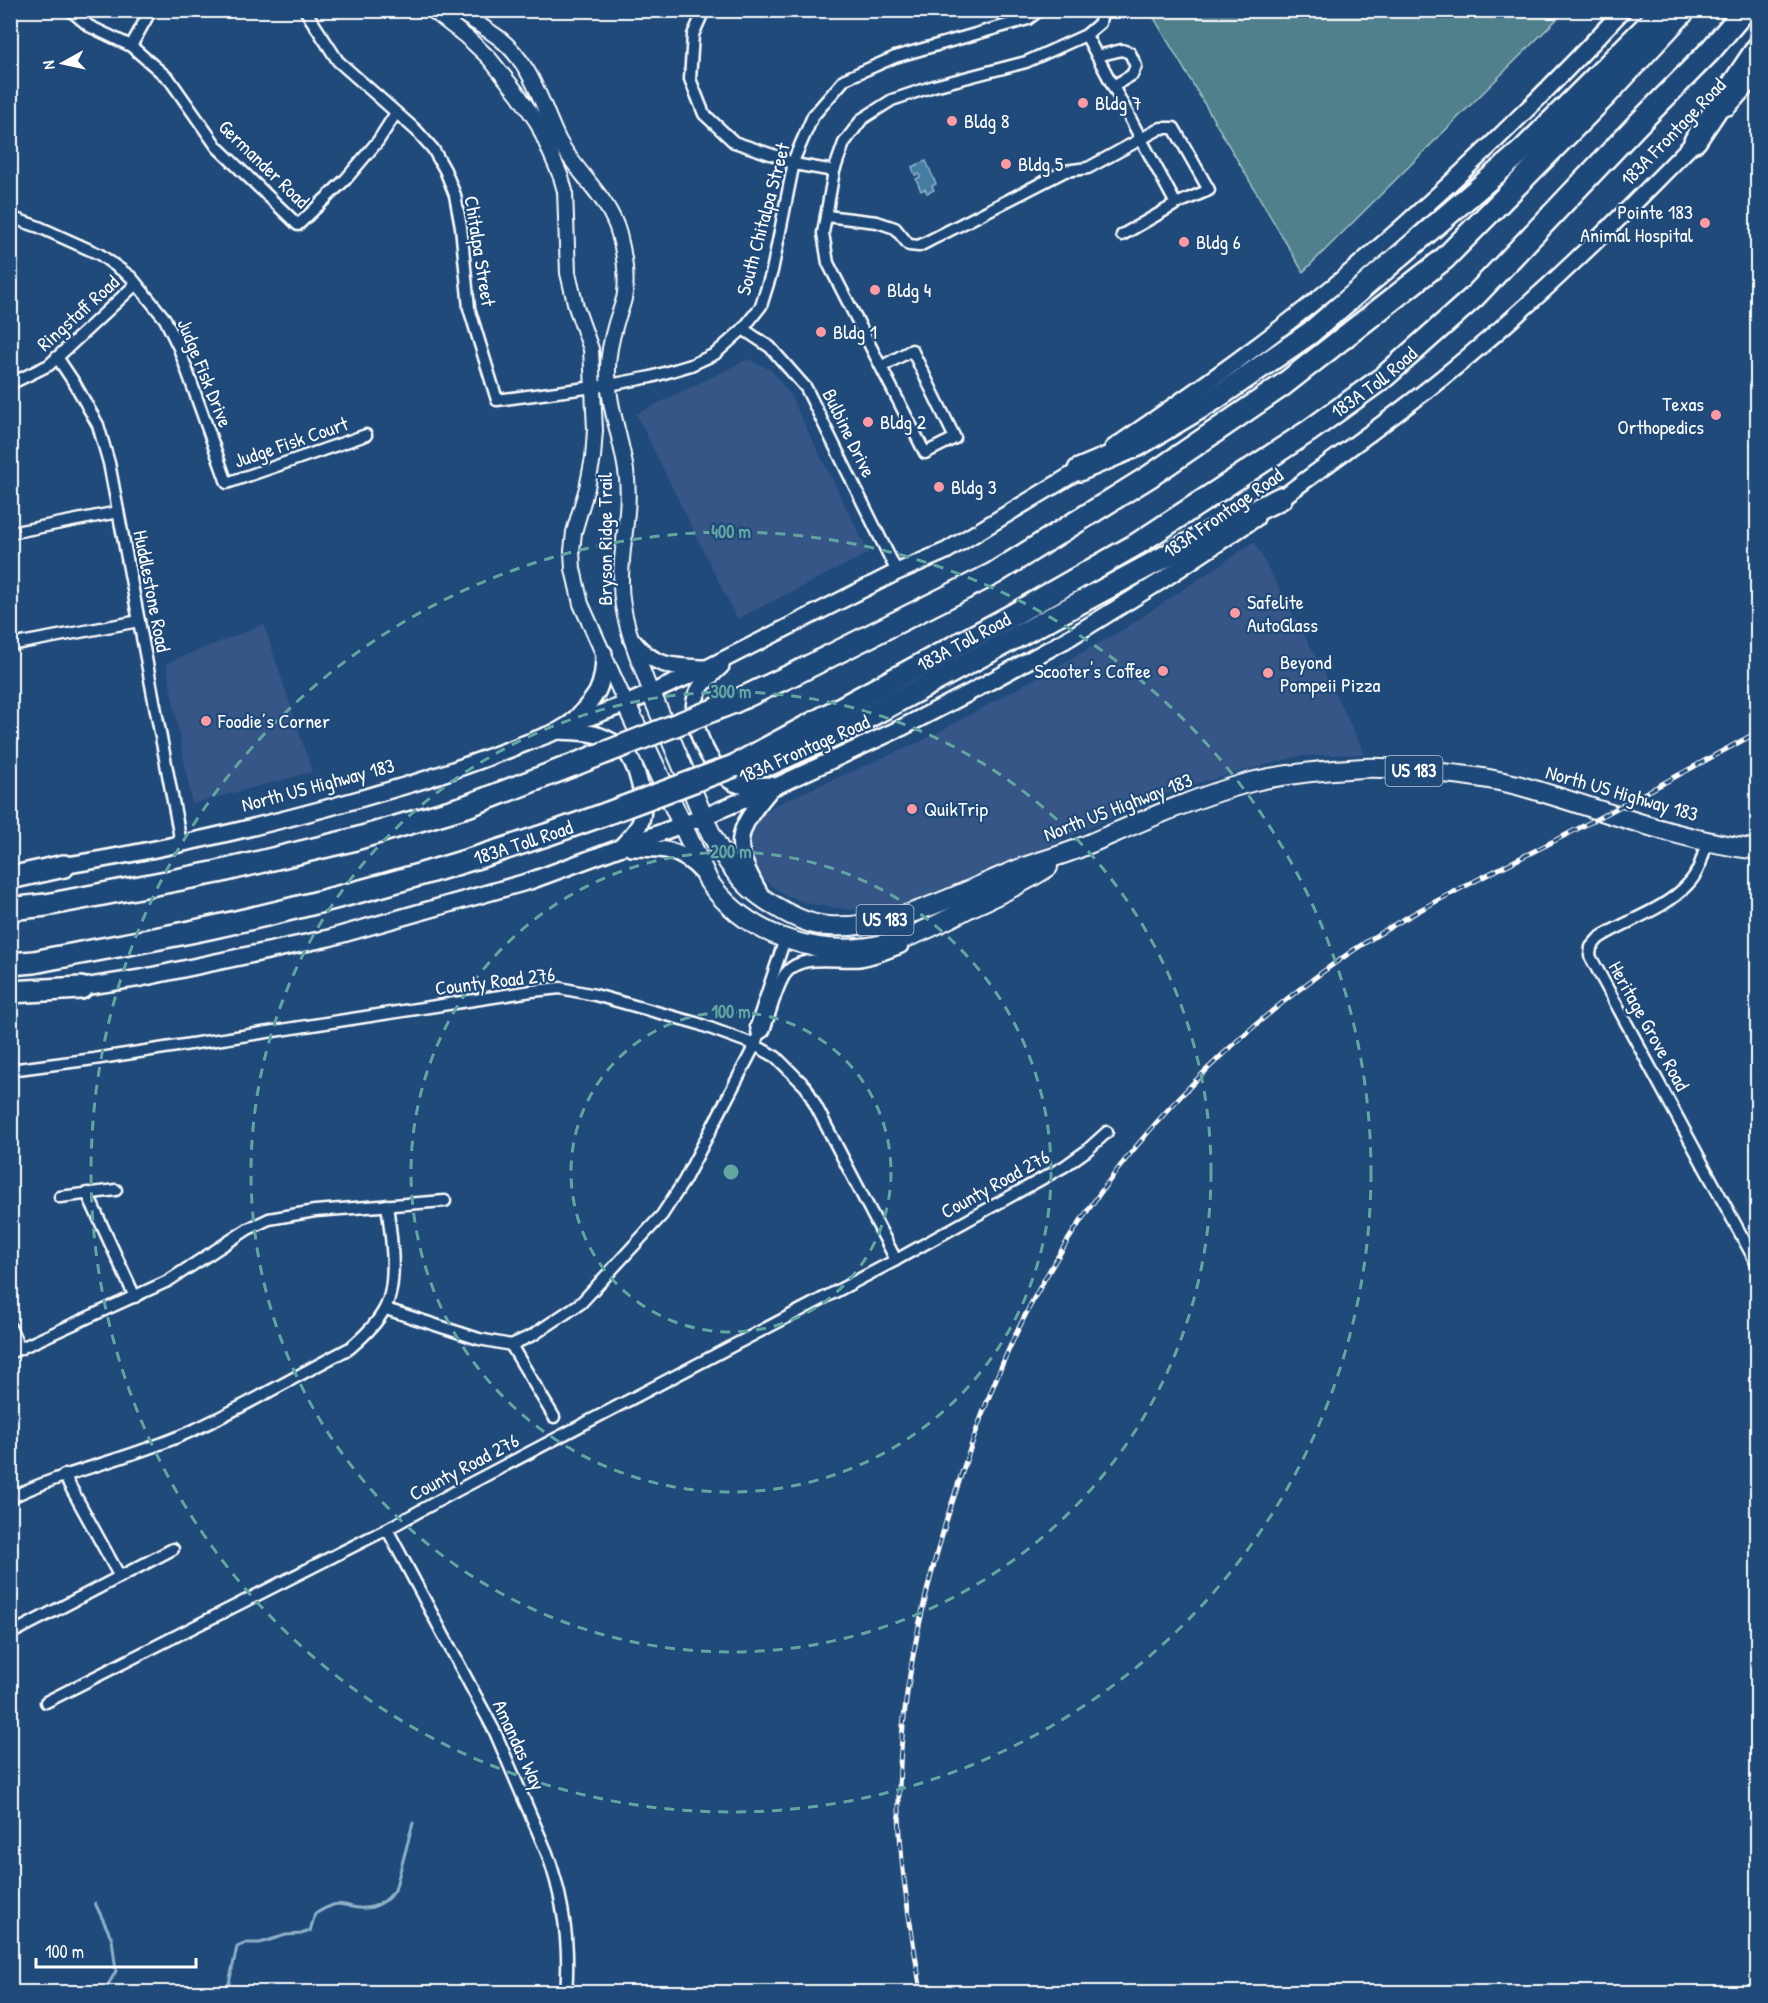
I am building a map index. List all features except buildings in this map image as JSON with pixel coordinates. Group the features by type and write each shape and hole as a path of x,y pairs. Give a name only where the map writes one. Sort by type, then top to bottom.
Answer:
{"highway":[{"path":"1079,470 1138,445 1213,400 1310,333 1523,150 1663,10"},
{"path":"10,909 46,905 218,872 352,840 467,806 734,702 993,574 1150,476 1283,386 1444,259 1599,103 1685,10"},
{"name":"183A Toll Road","path":"10,964 34,962 213,927 384,885 492,853 600,816 734,766 1011,616 1137,544 1309,431 1383,377 1474,297 1710,51 1745,10"},
{"path":"1695,141 1758,47"},
{"path":"734,766 770,764 838,733 1211,532 1281,498"},
{"path":"10,876 64,866"},
{"path":"10,992 81,988"}],"main road":[{"path":"651,693 730,658 897,572 946,551 1079,470 1196,391 1352,270 1437,196 1507,130 1623,10"},
{"name":"183A Frontage Road","path":"619,849 776,786 901,728 1064,641 1233,534 1374,432 1471,353 1583,253 1695,141 1758,73"},
{"path":"632,640 645,655 664,665 707,668"},
{"path":"563,728 585,708 600,689 604,675 604,653"},
{"path":"730,658 698,691 693,713 696,726 714,765 727,778 736,784 747,786 776,786"},
{"name":"North US Highway 183","path":"64,866 182,843 405,786 651,693 703,817 724,858 747,885 762,897 785,911 825,926 864,924 897,917 1036,862 1075,850 1171,809 1245,784 1298,775 1367,768 1446,773 1514,784 1665,831 1758,850"},
{"name":"US 183","path":"626,704 705,875 717,893 757,926 785,939 820,947 839,948 877,945 921,932 1006,891 1075,850"},
{"path":"563,728 592,733 608,739 625,750 638,777 643,803 641,820 619,849"},
{"path":"762,897 744,865 741,841 743,829 750,816 776,786"},
{"name":"US 183","path":"10,997 81,988 229,960 329,938 530,882 619,849 664,848 688,859 705,875"},
{"path":"785,939 825,926"}],"street":[{"name":"Germander Road","path":"70,10 88,26 131,46 170,80 217,147 298,225 346,179 378,141 396,113"},
{"path":"131,46 151,10"},
{"name":"Chitalpa Street","path":"305,10 338,60 417,131 433,149 445,170 455,195 461,227 469,308 497,400 609,385"},
{"name":"Bryson Ridge Trail","path":"432,10 489,58 518,94 537,122 565,191 568,273 576,307 591,349 596,430 587,489 574,532 573,569 581,604 626,704"},
{"name":"Bryson Ridge Trail","path":"457,10 499,38 514,53 537,86 565,151 602,198 618,232 625,264 625,294 614,330 608,367 611,411 626,472 627,522 621,580 624,610 651,693"},
{"path":"704,10 693,35 690,79 704,114 734,142 794,164 834,171"},
{"name":"South Chitalpa Street","path":"609,385 651,377 692,365 715,354 742,329 761,306 772,271 794,164 813,116 845,79 895,57 1028,19 1040,10"},
{"path":"881,367 912,350 955,438 925,453 881,367 828,263 823,232 834,171 844,143 862,118 892,100 933,86 1026,62 1086,34 1100,23 1101,10"},
{"path":"1086,34 1176,204"},
{"path":"1097,56 1122,50 1130,53 1136,66 1132,75 1113,86"},
{"path":"826,216 877,222 895,228 909,245 920,246 1065,171 1088,168 1161,128 1174,128 1209,190 1176,204 1122,235"},
{"name":"Judge Fisk Drive","path":"10,217 39,227 99,254 131,277 165,319 179,348 227,483"},
{"name":"Ringstaff Road","path":"10,384 49,364 136,284"},
{"name":"Bulbine Drive","path":"742,329 770,347 806,388 897,572"},
{"name":"Huddlestone Road","path":"57,357 98,424 109,463 182,843"},
{"name":"Judge Fisk Court","path":"227,483 366,435"},
{"path":"10,533 118,512"},
{"path":"10,645 139,621"},
{"name":"Heritage Grove Road","path":"1707,841 1700,867 1689,884 1668,900 1599,938 1591,947 1590,956 1758,1266"},
{"path":"386,1309 479,1339 511,1345 533,1335 581,1303 662,1215 684,1181 757,1040 764,1031 782,979 794,966 810,961 846,962 884,954 906,945 921,932"},
{"path":"757,1040 756,1026 785,939"},
{"name":"County Road 276","path":"10,1070 532,991 560,988 595,995 757,1040 806,1087 896,1260"},
{"name":"County Road 276","path":"46,1702 387,1529 896,1260 1065,1166 1086,1152 1107,1132"},
{"path":"60,1197 116,1190"},
{"path":"87,1194 135,1297"},
{"path":"10,1327 15,1351 168,1281 248,1229 269,1219 315,1212 445,1201"},
{"path":"10,1498 64,1475 134,1455 197,1428 350,1348 371,1330 386,1309 393,1279 387,1205"},
{"path":"511,1345 554,1417"},
{"path":"64,1475 120,1577"},
{"name":"Amandas Way","path":"387,1529 495,1732 528,1805 551,1865 566,1932 568,1958 566,1992"},
{"path":"11,1634 173,1549"}],"shaded area":[{"path":"926,161 936,184 932,186 934,190 927,193 925,189 921,191 916,179 920,177 919,174 915,175 912,167"},
{"path":"748,359 771,370 789,393 869,553 737,619 636,414"},
{"path":"1254,542 1329,681 1365,754 1300,756 1198,783 1151,800 931,899 899,906 852,910 810,904 788,896 770,885 753,867 747,845 750,831 758,818 775,805 926,739 1124,629"},
{"path":"264,624 312,772 192,804 166,663"}],"green space":[{"path":"1150,11 1565,11 1303,272"}],"waterway":[{"path":"227,1992 237,1947 246,1943 260,1943 310,1931 315,1914 333,1905 365,1908 376,1906 386,1900 395,1890 413,1823"},
{"path":"95,1903 112,1939 116,1971 104,1992"}],"railway":[{"path":"921,1992 906,1894 899,1820 903,1722 921,1614 950,1509 987,1401 1014,1338 1043,1282 1075,1229 1111,1178 1192,1084 1237,1041 1335,963 1387,929 1468,884 1604,815 1758,732"}],"place":[{"name":"Bldg 7","path":"1083,103"},
{"name":"Bldg 8","path":"952,121"},
{"name":"Bldg 5","path":"1006,164"},
{"name":"Pointe 183 Animal Hospital","path":"1705,223"},
{"name":"Bldg 6","path":"1184,242"},
{"name":"Bldg 4","path":"875,290"},
{"name":"Bldg 1","path":"821,332"},
{"name":"Texas Orthopedics","path":"1716,415"},
{"name":"Bldg 2","path":"868,422"},
{"name":"Bldg 3","path":"939,487"},
{"name":"Safelite AutoGlass","path":"1235,613"},
{"name":"Scooter's Coffee","path":"1163,671"},
{"name":"Beyond Pompeii Pizza","path":"1268,673"},
{"name":"Foodie’s Corner","path":"206,721"},
{"name":"QuikTrip","path":"912,809"}]}
